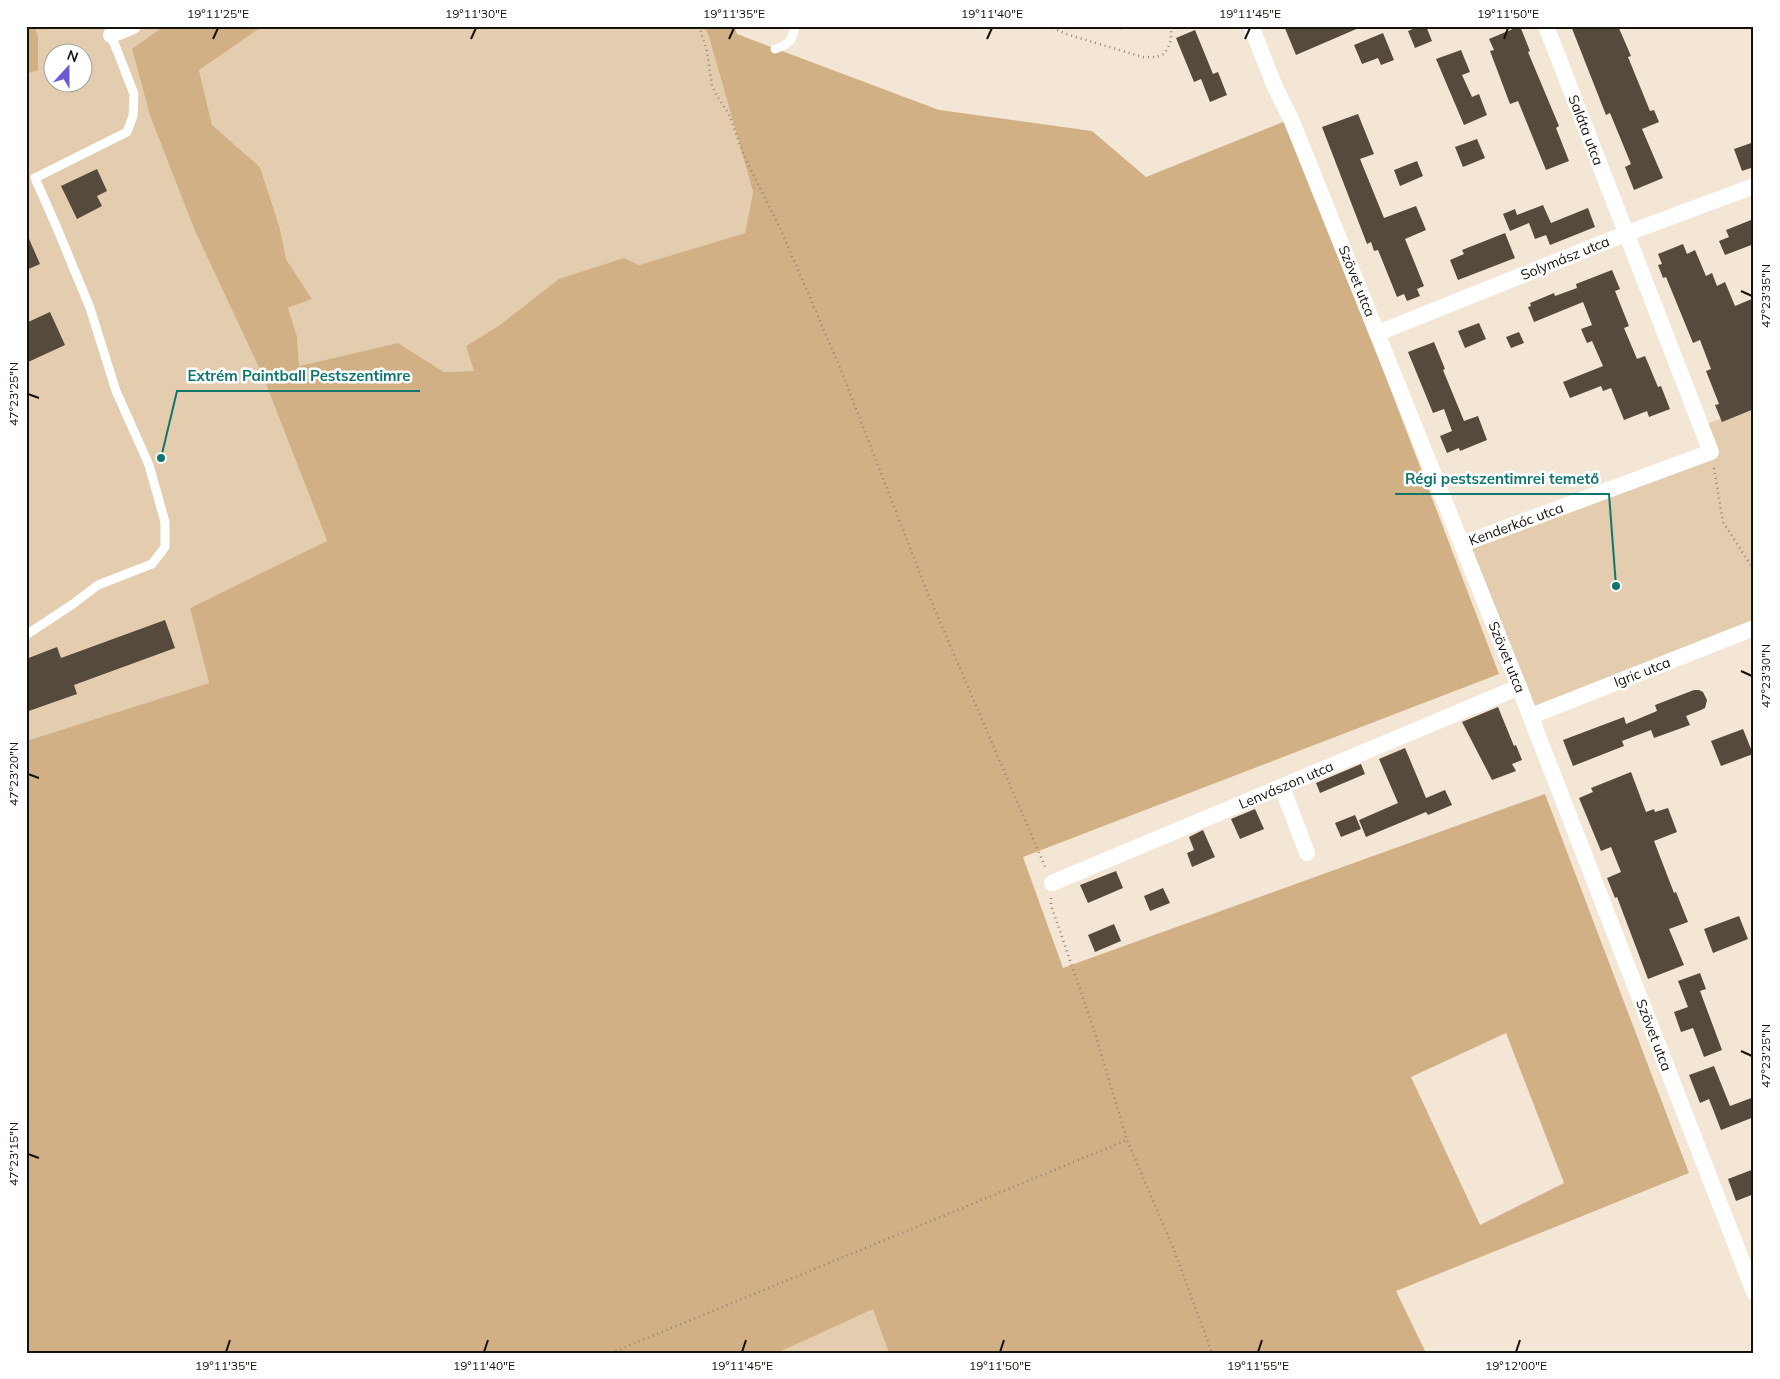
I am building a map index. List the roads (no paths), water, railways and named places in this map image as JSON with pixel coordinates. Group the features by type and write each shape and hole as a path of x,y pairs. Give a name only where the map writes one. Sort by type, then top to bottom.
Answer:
{"street":[{"path":"111,35 133,26"},
{"name":"Szövet utca","path":"1251,26 1275,87 1291,119 1520,687 1754,1292"},
{"name":"Saláta utca","path":"1546,26 1711,452"},
{"name":"Solymász utca","path":"1378,333 1625,234 1754,186"},
{"name":"Kenderkóc utca","path":"1462,544 1711,452"},
{"name":"Igric utca","path":"1531,716 1754,628"},
{"name":"Lenvászon utca","path":"1052,883 1520,687"},
{"path":"1282,787 1307,853"}],"lane":[{"path":"775,48 788,44 792,39 794,26"},
{"path":"26,634 73,604 98,585 152,564 165,547 165,522 149,465 116,391 90,308 57,228 30,179 127,132 133,116 134,94 111,35"}],"place":[{"name":"Extrém Paintball Pestszentimre","path":"161,458"},
{"name":"Régi pestszentimrei temető","path":"1616,586"}]}
